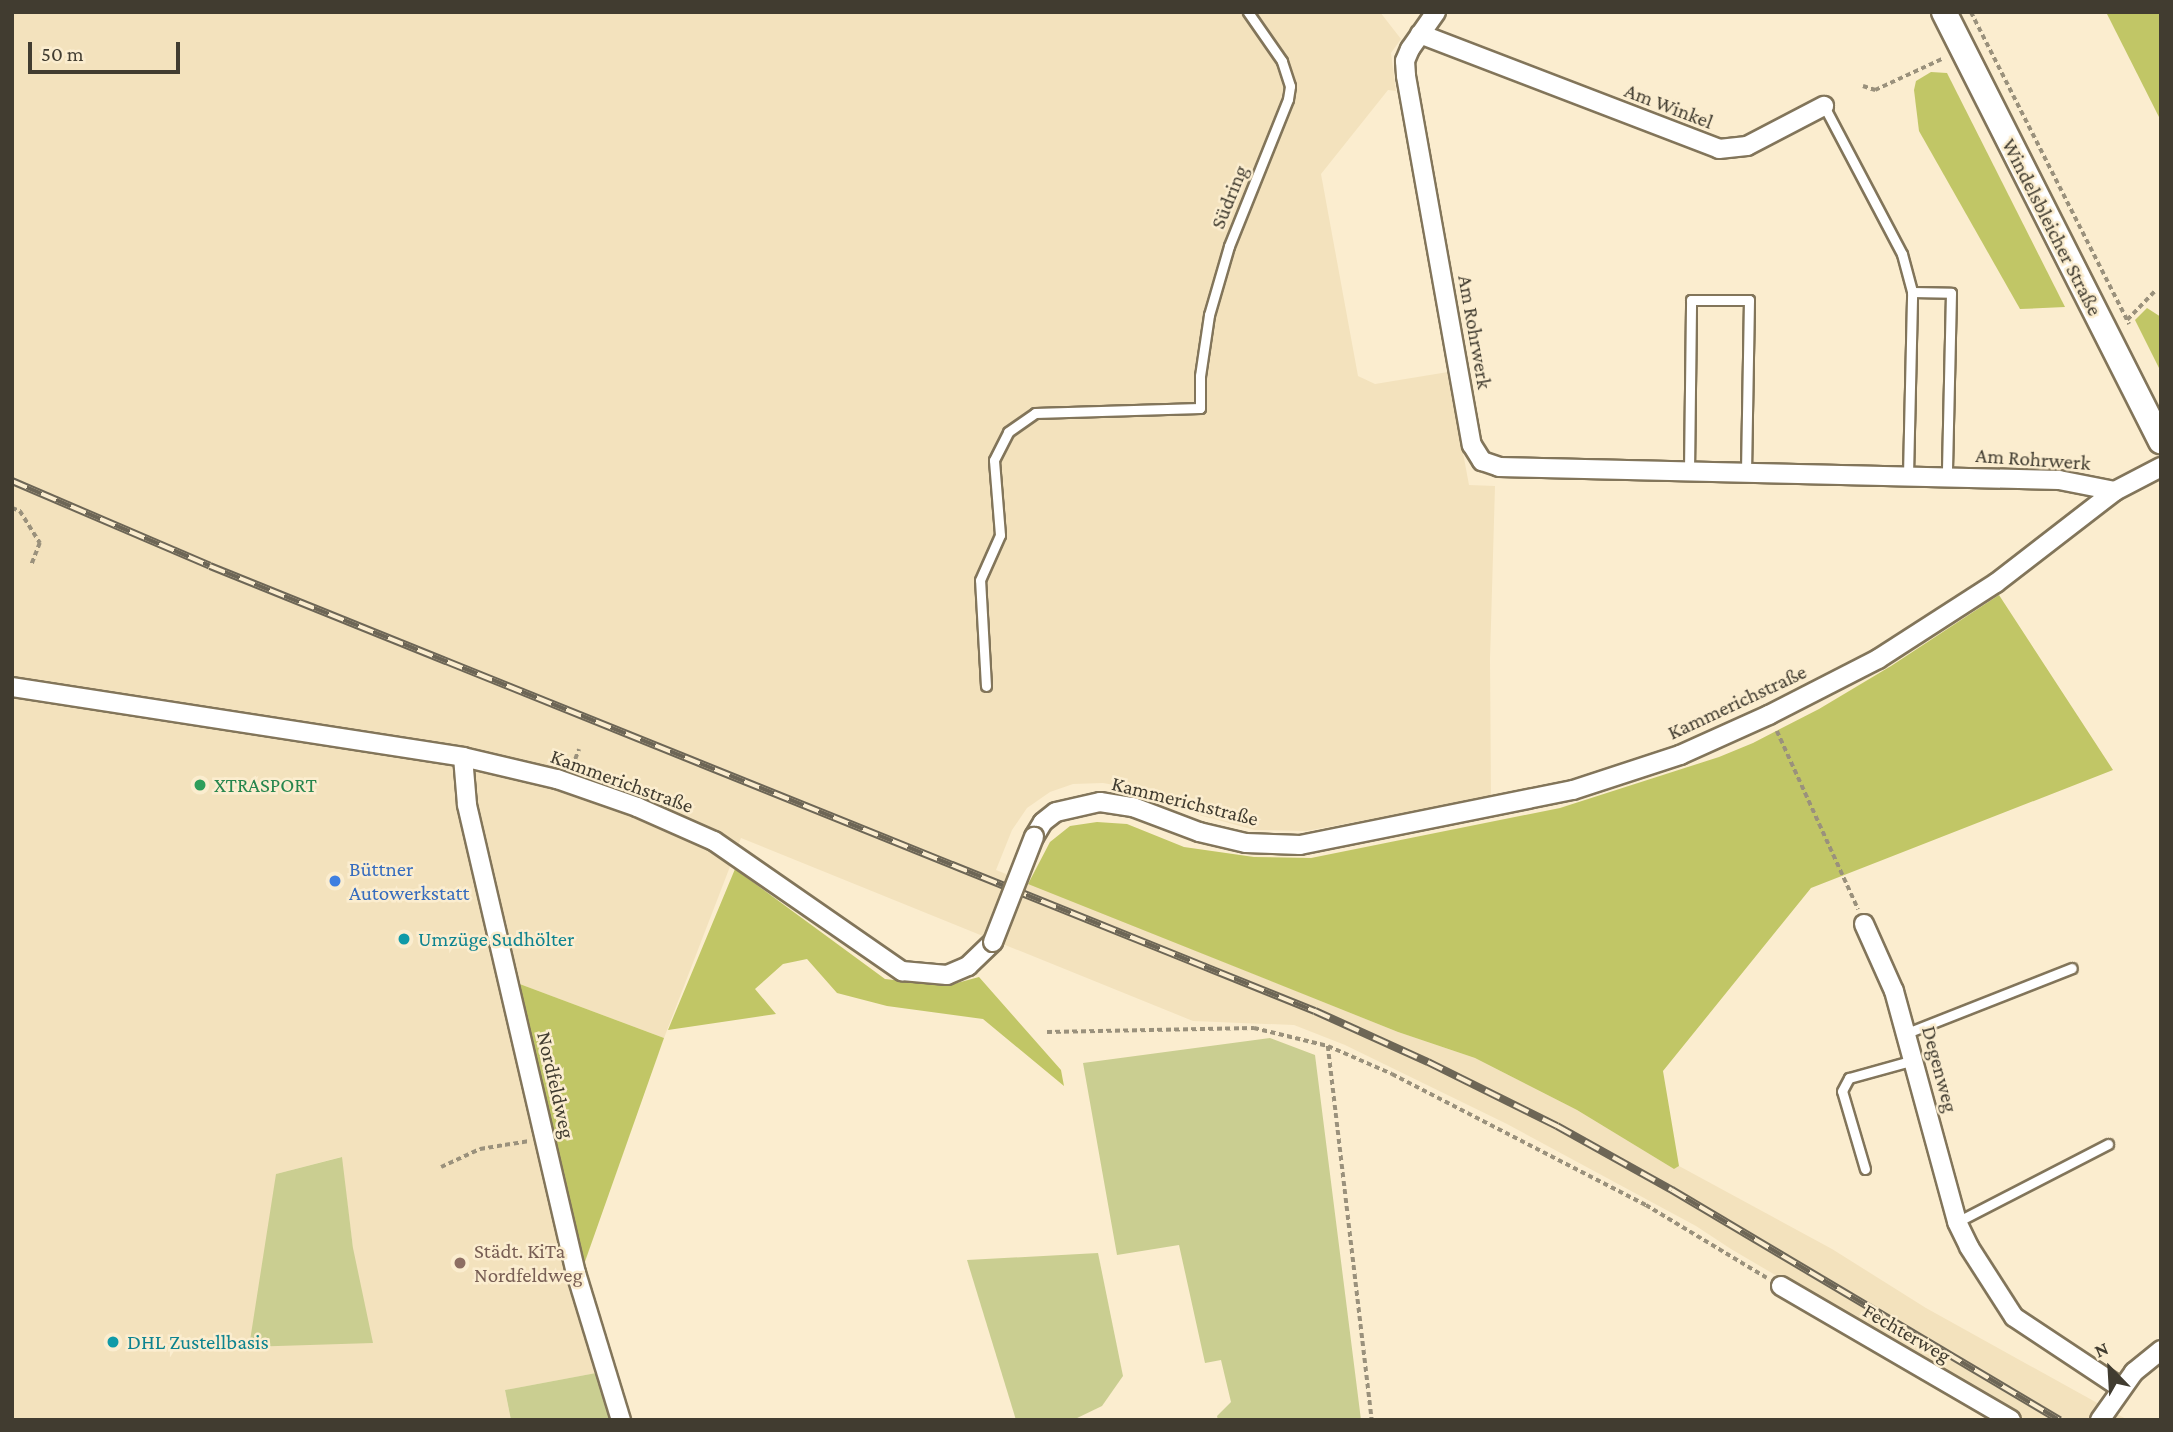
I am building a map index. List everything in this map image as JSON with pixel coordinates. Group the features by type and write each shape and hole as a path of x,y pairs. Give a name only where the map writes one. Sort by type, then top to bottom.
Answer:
{"main road":[{"name":"Windelsbleicher Straße","path":"1944,12 2161,441"}],"street":[{"name":"Am Rohrwerk","path":"1436,12 1405,61 1406,76 1475,453 1489,465 2059,480 2115,491"},
{"name":"Am Winkel","path":"1420,34 1718,149 1747,146 1824,106"},
{"name":"Kammerichstraße","path":"12,687 463,757 557,779 637,807 714,841 902,971 947,975 968,966 993,942 1034,837 1043,822 1056,812 1100,802 1133,807 1199,832 1246,843 1323,842 1573,790 1680,755 1769,715 1878,659 1986,590 2115,491 2161,467"},
{"name":"Nordfeldweg","path":"463,757 467,804 576,1273 621,1420"},
{"name":"Degenweg","path":"1864,924 1890,976 1958,1222 1969,1247 2014,1317 2121,1388"},
{"name":"Fechterweg","path":"1781,1286 2011,1420"},
{"path":"2100,1420 2134,1372 2161,1350"}],"lane":[{"name":"Südring","path":"986,686 980,580 1000,535 994,460 1008,432 1035,413 1200,408 1200,376 1209,316 1228,246 1288,99 1290,86 1282,61 1248,12"},
{"name":"Am Winkel","path":"1824,106 1902,254 1912,292"},
{"path":"1908,475 1912,292"},
{"name":"Am Rohrwerk","path":"1912,292 1951,293 1947,476"},
{"path":"1689,471 1691,300 1749,300 1746,472"},
{"path":"1907,1033 2072,968"},
{"path":"1864,1169 1842,1091 1849,1078 1914,1059"},
{"path":"1958,1222 2108,1144"}],"path":[{"path":"1971,12 2133,332"},
{"path":"1863,86 1874,90 1946,57"},
{"path":"2127,320 2156,290"},
{"path":"12,508 20,511 40,543 31,566"},
{"path":"1769,715 1844,871 1864,924"},
{"path":"1047,1032 1254,1028 1328,1046 1392,1074 1646,1205 1781,1286"},
{"path":"1328,1046 1372,1420"},
{"path":"441,1167 480,1149 545,1139"}],"shaded area":[{"path":"12,12 1380,12 1401,39 1391,53 1396,91 1388,90 1321,174 1358,376 1375,384 1448,372 1469,485 1495,486 1490,659 1491,797 1306,831 1255,830 1199,815 1125,787 1103,783 1073,784 1050,792 1027,808 1012,830 996,870 1398,1032 1475,1058 1577,1110 1674,1169 1679,1166 1832,1249 1926,1308 2128,1420 2022,1420 1696,1226 1507,1124 1345,1045 1294,1025 1193,1021 741,838 664,1038 517,983 529,1108 546,1195 596,1373 505,1390 511,1420 12,1420","holes":["341,1157 353,1248 276,1174"]}],"green space":[{"path":"2106,12 2161,12 2161,121"},
{"path":"1931,72 1947,73 2065,307 2020,309 1919,131 1914,90 1916,81"},
{"path":"2147,308 2161,317 2161,372 2135,320"},
{"path":"1999,595 2113,770 1811,888 1663,1071 1679,1166 1674,1169 1577,1110 1475,1058 1398,1032 1028,884 1050,842 1070,826 1097,822 1127,824 1184,847 1254,857 1311,858 1560,808 1719,757 1753,743 1819,709 1891,666"},
{"path":"735,869 885,979 946,986 979,977 1061,1070 1064,1086 983,1019 887,1006 837,993 807,959 783,964 755,989 776,1014 668,1030"},
{"path":"517,983 664,1038 582,1270"},
{"path":"1270,1038 1315,1055 1361,1420 1218,1420 1217,1416 1231,1402 1221,1360 1205,1363 1179,1245 1117,1255 1083,1063"},
{"path":"342,1157 353,1248 373,1343 249,1347 276,1174"},
{"path":"1098,1253 1123,1376 1102,1406 1073,1420 1016,1420 967,1260"},
{"path":"596,1373 611,1420 511,1420 505,1390"}],"railway":[{"path":"12,481 210,566 1315,1011 1428,1062 1557,1126 1672,1190 2060,1420"}],"place":[{"name":"XTRASPORT","path":"200,785"},
{"name":"Büttner Autowerkstatt","path":"335,881"},
{"name":"Umzüge Sudhölter","path":"404,939"},
{"name":"Städt. KiTa Nordfeldweg","path":"460,1263"},
{"name":"DHL Zustellbasis","path":"113,1342"}]}
